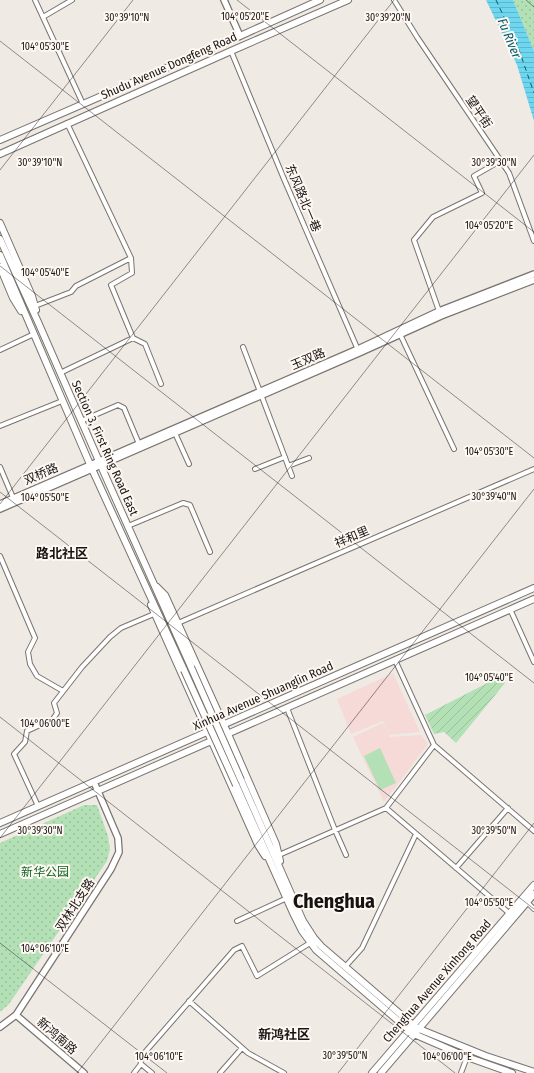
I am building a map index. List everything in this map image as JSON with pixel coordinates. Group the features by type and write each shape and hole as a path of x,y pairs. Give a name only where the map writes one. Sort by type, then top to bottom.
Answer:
{"main road":[{"path":"224,0 240,36"},
{"name":"Shudu Avenue Dongfeng Road","path":"1,139 320,0"},
{"name":"Shudu Avenue Dongfeng Road","path":"0,154 67,123 348,0"},
{"path":"0,223 32,296 38,322"},
{"path":"0,239 38,322"},
{"path":"0,255 31,326"},
{"path":"0,267 18,306 31,326"},
{"name":"玉双路","path":"358,351 439,311 534,274"},
{"name":"玉双路","path":"91,467 139,444 358,351 441,316 534,280"},
{"name":"Section 3, First Ring Road East","path":"38,322 154,583"},
{"name":"Section 3, First Ring Road East","path":"31,326 91,467 147,586"},
{"name":"玉双路","path":"100,463 175,433 261,393"},
{"name":"双桥路","path":"0,504 14,500 91,467"},
{"path":"0,509 14,500"},
{"path":"154,583 165,595 274,838 278,855 280,875"},
{"path":"154,583 242,780 298,924 310,943 328,961 411,1032 467,1057 512,1073"},
{"path":"147,586 154,614 258,846 280,875"},
{"path":"147,586 236,785 307,928 321,946 419,1029 486,1056 534,1072"},
{"name":"Xinhua Avenue Shuanglin Road","path":"0,823 534,588"},
{"name":"Xinhua Avenue Shuanglin Road","path":"0,834 534,599"},
{"name":"双林北支路","path":"0,1027 16,1015 111,869 118,852 118,838 94,782"},
{"name":"Chenghua Avenue Xinhong Road","path":"381,1073 411,1032 413,1025 534,885"},
{"name":"Chenghua Avenue Xinhong Road","path":"372,1073 411,1032 419,1029 534,894"},
{"name":"新鸿南路","path":"16,1015 84,1073"}],"street":[{"path":"35,0 83,104"},
{"path":"43,17 72,0"},
{"name":"望平街","path":"394,0 417,37 509,173 534,241"},
{"name":"东风路北一巷","path":"231,51 358,351"},
{"path":"67,123 131,258 132,273 111,285 133,338 145,344 161,384"},
{"path":"439,311 414,240 433,216 482,193 474,176 500,160"},
{"path":"35,306 70,292 76,286 131,258"},
{"path":"0,350 34,334"},
{"path":"400,334 454,449"},
{"path":"60,373 133,338"},
{"path":"243,347 292,476"},
{"path":"0,426 62,401"},
{"path":"81,421 118,405 124,408 139,444"},
{"path":"175,433 189,464"},
{"path":"256,469 285,457"},
{"path":"288,466 309,458"},
{"path":"0,467 14,500"},
{"name":"祥和里","path":"178,623 534,469"},
{"path":"128,526 183,503 190,505 210,552"},
{"path":"0,556 35,638 28,652 30,664 37,676 63,691"},
{"path":"510,609 534,662"},
{"path":"38,806 14,754 25,742 26,731 53,719 56,713 54,703 110,636 121,628 154,614"},
{"path":"395,660 434,745 534,831"},
{"path":"287,708 334,830 346,855"},
{"path":"278,855 386,808 434,745"},
{"path":"386,808 509,913"},
{"path":"456,868 508,808"},
{"path":"345,967 362,948 416,834"},
{"path":"237,921 287,898"},
{"path":"527,902 534,909"},
{"path":"152,1073 141,1064 140,1058 234,950 242,946 257,976 310,943"},
{"path":"189,1001 248,1053 284,1073"},
{"path":"220,1073 242,1048"},
{"path":"461,1073 467,1057"},
{"path":"134,1073 141,1064"}],"shaded area":[{"path":"393,673 420,732 389,735 383,721 351,734 337,699"},
{"path":"383,723 390,737 421,735 428,744 384,802 353,737"}],"green space":[{"path":"513,0 534,0 534,51"},
{"path":"499,677 505,683 456,743 444,732 434,734 425,715"},
{"path":"380,748 396,783 380,790 364,756"},
{"name":"新华公园","path":"84,805 97,805 108,836 110,849 107,861 9,1004 0,1012 0,843"}],"water":[{"name":"Fu River","path":"486,0 513,0 534,51 534,121 517,65"}],"ferry route":[{"path":"496,0 518,47 534,93"}],"district":[{"name":"路北社区","path":"62,553"},
{"name":"Chenghua","path":"334,901"},
{"name":"新鸿社区","path":"284,1034"}]}
